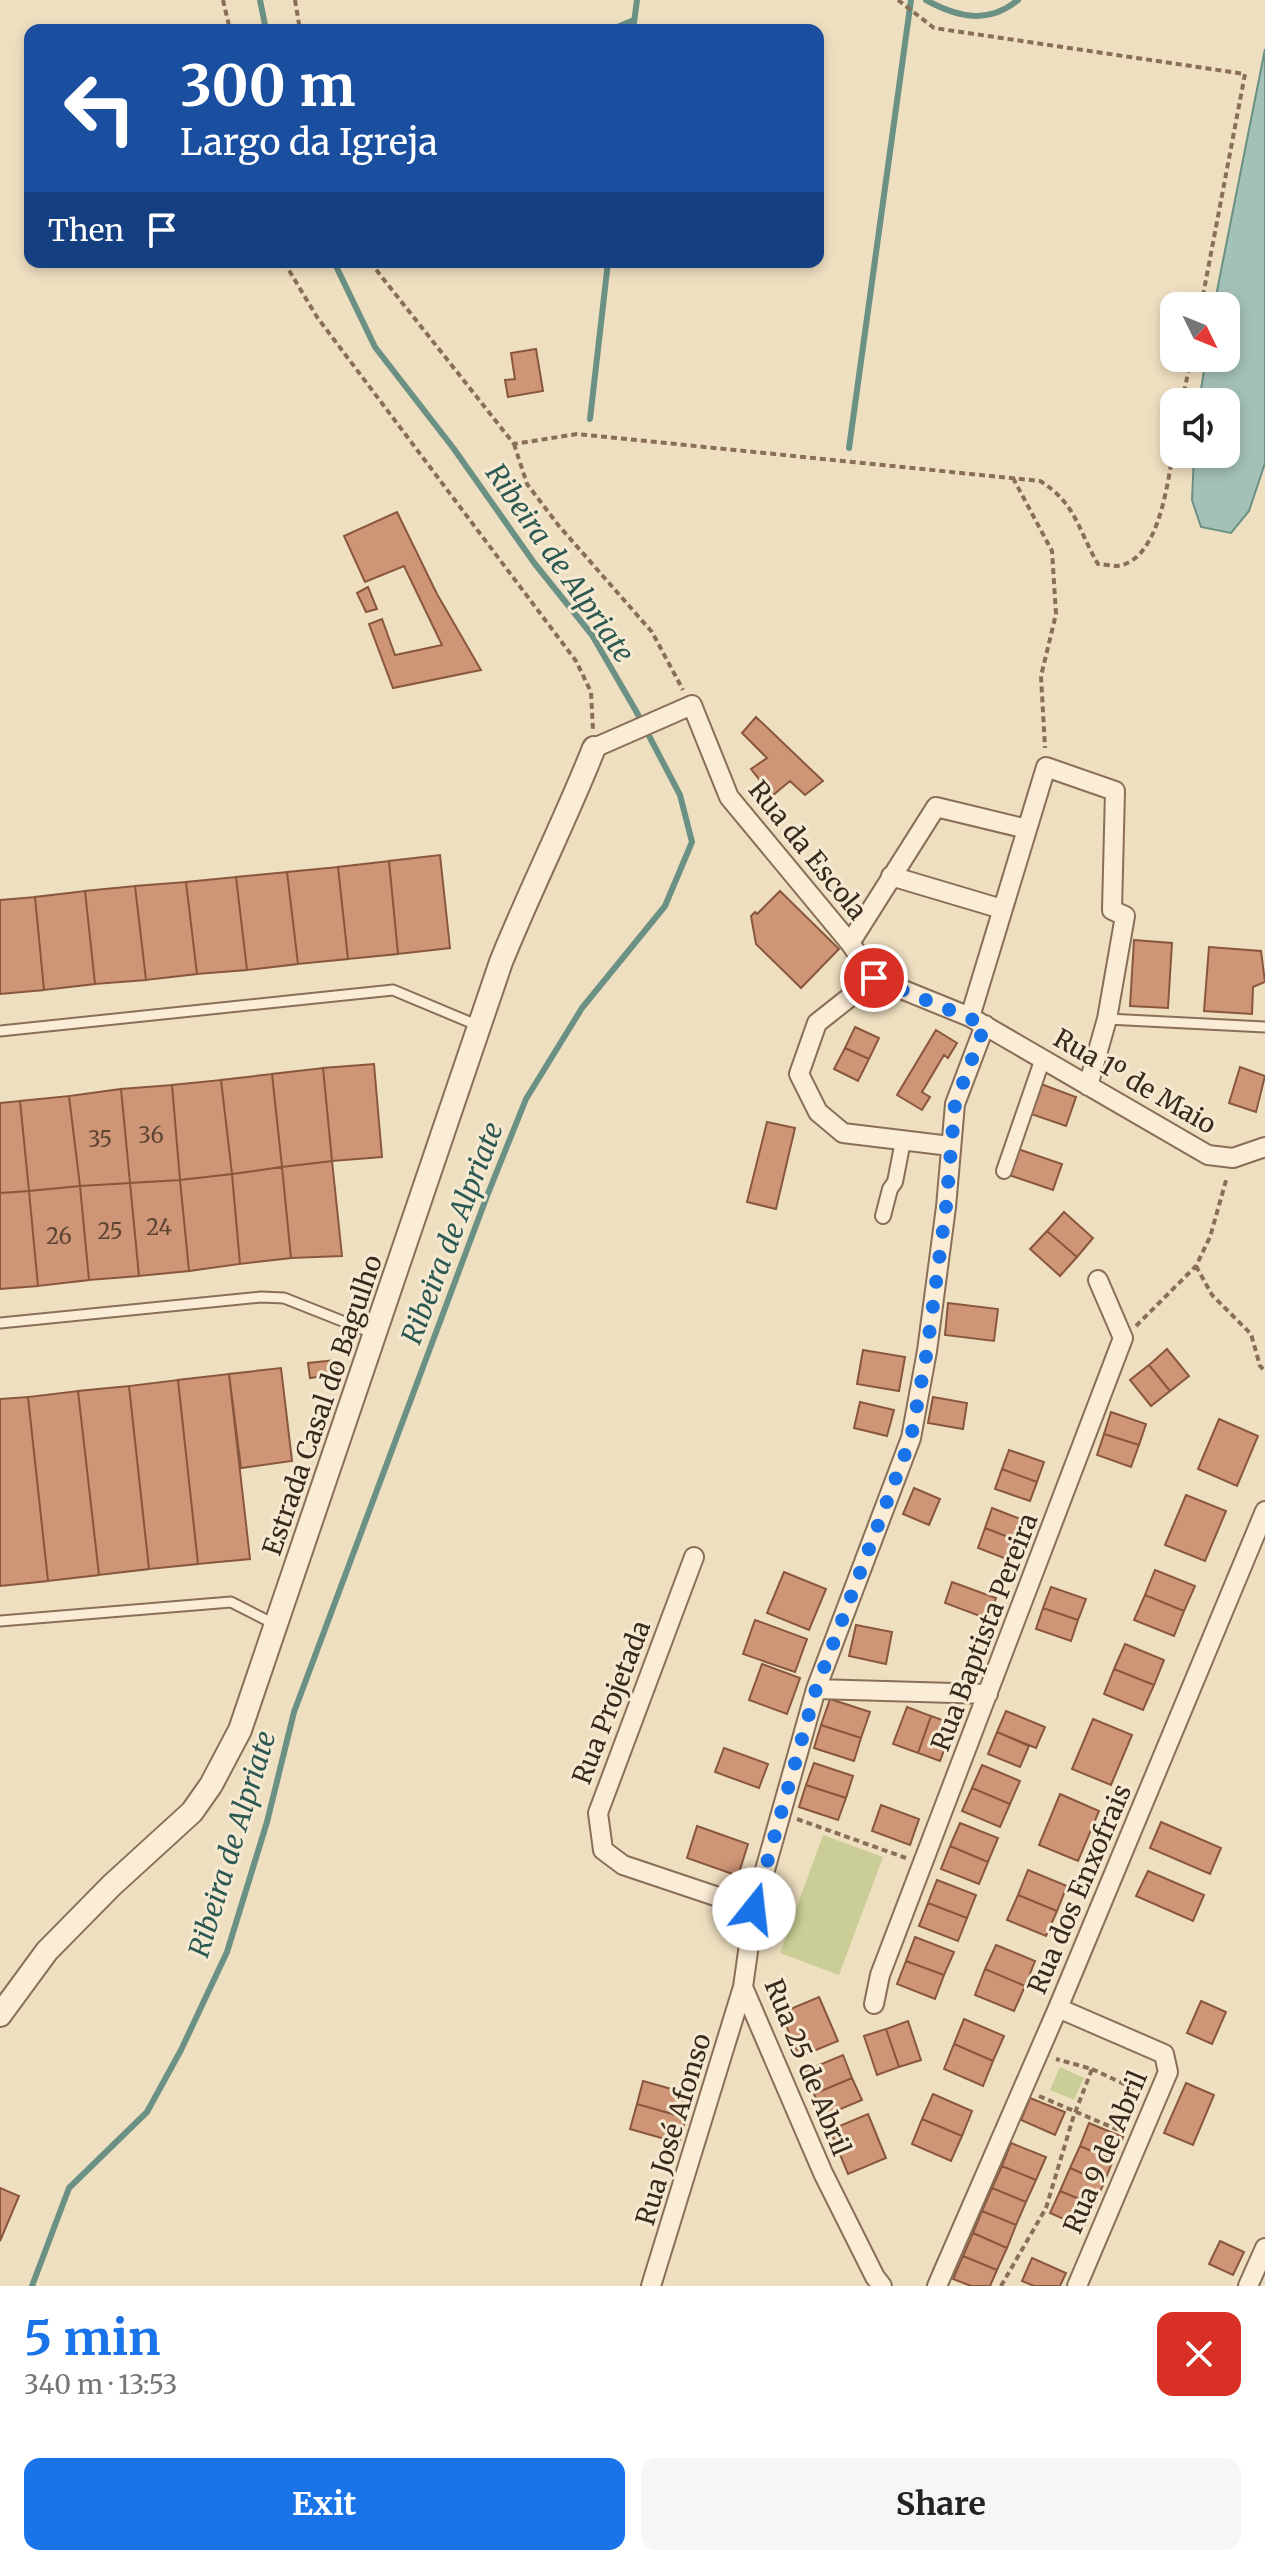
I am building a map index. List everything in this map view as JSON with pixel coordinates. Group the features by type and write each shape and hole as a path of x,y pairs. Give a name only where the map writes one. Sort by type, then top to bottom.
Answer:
{"street":[{"path":"594,748 692,705"},
{"name":"Rua da Escola","path":"692,705 729,797 850,943 874,978"},
{"name":"Estrada Casal do Bagulho","path":"0,2015 47,1951 112,1885 192,1812 211,1785 240,1730 479,1026 516,925 567,817 594,748"},
{"path":"1046,767 1115,791 1112,910 1125,916 1107,1019 1088,1086"},
{"name":"Rua 25 de Abril","path":"876,2283 823,2173 743,1987 754,1909 816,1689 911,1438 927,1351 946,1207 955,1104 978,1021 1002,909 1046,767"},
{"path":"850,943 936,807 1027,829"},
{"path":"891,876 1002,909"},
{"path":"950,1146 843,1133 818,1112 799,1074 817,1023 874,978 978,1021"},
{"name":"Rua 1º de Maio","path":"978,1021 1208,1155 1233,1158 1265,1147"},
{"path":"1004,1171 1043,1058"},
{"path":"883,1216 895,1182 903,1141"},
{"path":"1098,1280 1123,1338"},
{"name":"Rua Baptista Pereira","path":"874,2004 880,1975 1123,1338"},
{"name":"Rua dos Enxofrais","path":"937,2286 1058,2008 1265,1511"},
{"name":"Rua Projetada","path":"694,1557 598,1813 603,1850 623,1865 754,1909"},
{"path":"816,1689 988,1694"},
{"name":"Rua José Afonso","path":"657,2284 743,1987"},
{"name":"Rua 9 de Abril","path":"1058,2008 1164,2054 1168,2072 1077,2286"},
{"path":"1248,2286 1265,2248"}],"lane":[{"path":"0,1031 393,990 479,1026"},
{"path":"1107,1019 1265,1027"},
{"path":"0,1323 261,1297 284,1298 375,1334"},
{"path":"0,1621 231,1602 276,1625"}],"path":[{"path":"223,0 229,24"},
{"path":"295,0 299,24"},
{"path":"898,0 934,28 1245,74 1204,292"},
{"path":"288,268 317,317 576,661 591,692 594,748"},
{"path":"375,268 514,444 527,484 559,526 652,632 692,705"},
{"path":"514,444 577,434 1040,481 1059,493 1076,518 1098,564 1119,566 1141,553 1160,520 1170,468"},
{"path":"1013,478 1052,551 1056,614 1041,676 1046,767"},
{"path":"1123,1338 1196,1266 1210,1237 1233,1158"},
{"path":"1196,1266 1212,1295 1251,1334 1260,1366 1265,1371"},
{"path":"781,1813 923,1865"},
{"path":"1039,2052 1092,2069 1135,2088 1155,2103"},
{"path":"1001,2286 1046,2208 1075,2111 1092,2069"},
{"path":"1023,2089 1140,2140"}],"green space":[{"path":"823,1835 883,1857 839,1975 780,1953"},
{"path":"1060,2067 1084,2078 1074,2100 1050,2090"}],"water":[{"path":"1265,49 1265,463 1249,511 1231,533 1201,527 1192,500 1193,468 1240,468 1240,388 1201,388 1204,372 1240,372 1240,292 1217,292"}],"building":[{"path":"536,349 543,391 508,397 505,380 515,379 511,353"},
{"path":"397,512 437,594 481,670 393,688 369,624 382,619 395,655 442,645 404,566 365,582 344,536"},
{"path":"368,587 377,609 366,612 357,593"},
{"path":"756,717 823,781 805,795 790,781 772,796 751,769 767,758 742,733"},
{"path":"440,855 450,948 398,954 389,861"},
{"path":"389,861 398,954 348,959 338,867"},
{"path":"338,867 348,959 298,964 287,872"},
{"path":"287,872 298,964 247,970 236,877"},
{"path":"236,877 247,970 197,974 186,882"},
{"path":"186,882 197,974 146,980 135,886"},
{"path":"135,886 146,980 95,984 85,891"},
{"path":"85,891 95,984 44,990 35,897"},
{"path":"780,891 839,949 801,988 756,944 751,916 755,912 757,914"},
{"path":"35,897 44,990 0,994 0,900"},
{"path":"1134,940 1172,943 1168,1008 1130,1006"},
{"path":"1209,947 1261,951 1265,982 1253,987 1252,1014 1204,1011"},
{"path":"855,1027 879,1038 869,1059 845,1048"},
{"path":"936,1030 957,1043 948,1058 944,1055 922,1092 930,1097 922,1110 897,1095"},
{"path":"845,1048 869,1059 858,1081 834,1069"},
{"path":"374,1064 382,1157 332,1161 323,1068"},
{"path":"1240,1067 1265,1076 1256,1112 1229,1103"},
{"path":"323,1068 332,1161 282,1167 272,1074"},
{"path":"272,1074 282,1167 232,1174 221,1080"},
{"path":"221,1080 232,1174 180,1180 172,1085"},
{"path":"1041,1084 1076,1097 1066,1126 1031,1114"},
{"path":"172,1085 180,1180 130,1183 121,1089"},
{"path":"121,1089 130,1183 80,1186 69,1096"},
{"path":"69,1096 80,1186 29,1191 20,1101"},
{"path":"20,1101 29,1191 0,1193 0,1103"},
{"path":"767,1122 795,1128 776,1209 747,1202"},
{"path":"1015,1148 1062,1164 1053,1190 1006,1174"},
{"path":"332,1161 342,1256 291,1258 282,1167"},
{"path":"282,1167 291,1258 240,1264 232,1174"},
{"path":"232,1174 240,1264 189,1271 180,1180"},
{"path":"180,1180 189,1271 139,1276 130,1183"},
{"path":"130,1183 139,1276 89,1280 80,1186"},
{"path":"80,1186 89,1280 38,1286 29,1191"},
{"path":"29,1191 38,1286 0,1289 0,1193"},
{"path":"1064,1212 1093,1238 1077,1257 1047,1231"},
{"path":"1047,1231 1077,1257 1060,1276 1030,1249"},
{"path":"948,1303 998,1309 994,1341 945,1335"},
{"path":"1167,1349 1189,1376 1170,1391 1149,1365"},
{"path":"863,1350 905,1357 899,1391 857,1384"},
{"path":"336,1360 338,1374 310,1378 308,1363"},
{"path":"1149,1365 1170,1391 1151,1406 1130,1380"},
{"path":"281,1368 292,1461 241,1468 229,1374"},
{"path":"229,1374 250,1559 198,1564 178,1380"},
{"path":"178,1380 198,1564 149,1569 129,1386"},
{"path":"129,1386 149,1569 99,1575 78,1391"},
{"path":"78,1391 99,1575 48,1581 28,1397"},
{"path":"28,1397 48,1581 0,1586 0,1399"},
{"path":"933,1397 967,1403 963,1429 928,1423"},
{"path":"860,1402 894,1410 887,1436 854,1428"},
{"path":"1111,1412 1146,1424 1139,1445 1104,1434"},
{"path":"1219,1419 1258,1436 1237,1486 1198,1469"},
{"path":"1104,1434 1139,1445 1131,1467 1097,1455"},
{"path":"1009,1450 1044,1462 1037,1482 1002,1469"},
{"path":"1002,1469 1037,1482 1030,1501 995,1489"},
{"path":"914,1488 940,1499 929,1525 903,1514"},
{"path":"1186,1495 1226,1511 1205,1561 1165,1545"},
{"path":"992,1508 1023,1520 1016,1540 985,1528"},
{"path":"985,1528 1016,1540 1009,1560 978,1548"},
{"path":"1155,1570 1195,1586 1184,1611 1145,1595"},
{"path":"784,1572 826,1589 809,1630 767,1613"},
{"path":"952,1582 996,1598 988,1619 945,1603"},
{"path":"1051,1587 1086,1599 1078,1620 1043,1608"},
{"path":"1145,1595 1184,1611 1174,1636 1134,1620"},
{"path":"1043,1608 1078,1620 1071,1641 1036,1629"},
{"path":"755,1620 807,1639 795,1672 743,1654"},
{"path":"856,1625 892,1632 886,1664 849,1656"},
{"path":"1125,1644 1164,1660 1154,1685 1114,1669"},
{"path":"762,1664 800,1678 787,1714 749,1700"},
{"path":"1114,1669 1154,1685 1143,1710 1104,1694"},
{"path":"830,1699 870,1712 861,1738 821,1725"},
{"path":"907,1707 931,1716 918,1753 893,1744"},
{"path":"1006,1711 1045,1727 1036,1748 997,1732"},
{"path":"931,1716 954,1724 940,1761 918,1753"},
{"path":"1093,1719 1132,1735 1111,1785 1072,1769"},
{"path":"821,1725 861,1738 854,1761 814,1748"},
{"path":"997,1732 1029,1746 1020,1767 988,1754"},
{"path":"724,1748 768,1764 759,1788 715,1772"},
{"path":"814,1763 853,1776 846,1798 806,1785"},
{"path":"982,1765 1020,1781 1010,1804 972,1788"},
{"path":"806,1785 846,1798 838,1820 799,1807"},
{"path":"972,1788 1010,1804 1000,1827 962,1811"},
{"path":"1060,1794 1099,1811 1078,1861 1039,1845"},
{"path":"881,1805 919,1819 910,1845 872,1831"},
{"path":"1161,1822 1221,1848 1210,1874 1150,1848"},
{"path":"960,1823 998,1838 988,1862 950,1846"},
{"path":"697,1826 748,1844 738,1876 687,1858"},
{"path":"950,1846 988,1862 979,1884 941,1869"},
{"path":"1028,1870 1067,1886 1057,1911 1018,1895"},
{"path":"1148,1871 1204,1895 1193,1921 1136,1896"},
{"path":"937,1880 976,1895 967,1918 928,1903"},
{"path":"1018,1895 1057,1911 1046,1936 1007,1920"},
{"path":"928,1903 967,1918 958,1941 919,1926"},
{"path":"915,1937 954,1952 944,1975 906,1961"},
{"path":"996,1945 1035,1961 1025,1986 985,1969"},
{"path":"906,1961 944,1975 935,1999 897,1984"},
{"path":"985,1969 1025,1986 1014,2011 975,1995"},
{"path":"819,1997 838,2041 799,2057 781,2013"},
{"path":"1201,2001 1226,2012 1212,2044 1187,2033"},
{"path":"964,2019 1004,2036 993,2061 954,2044"},
{"path":"908,2021 921,2060 899,2067 886,2029"},
{"path":"886,2029 899,2067 877,2075 864,2036"},
{"path":"954,2044 993,2061 983,2086 944,2069"},
{"path":"843,2055 852,2078 814,2094 805,2071"},
{"path":"852,2078 862,2100 824,2116 814,2094"},
{"path":"643,2081 693,2095 686,2118 637,2104"},
{"path":"1186,2083 1214,2095 1193,2145 1164,2133"},
{"path":"933,2094 972,2111 962,2136 922,2119"},
{"path":"1030,2098 1065,2112 1055,2135 1021,2120"},
{"path":"637,2104 686,2118 679,2143 630,2129"},
{"path":"868,2114 886,2158 848,2174 830,2130"},
{"path":"922,2119 962,2136 951,2161 912,2144"},
{"path":"1089,2123 1123,2137 1113,2160 1080,2146"},
{"path":"1011,2143 1046,2157 1036,2180 1002,2166"},
{"path":"1080,2146 1113,2160 1104,2183 1070,2168"},
{"path":"1002,2166 1036,2180 1026,2202 992,2188"},
{"path":"1070,2168 1104,2183 1094,2205 1060,2191"},
{"path":"0,2188 19,2196 0,2241"},
{"path":"992,2188 1026,2202 1016,2225 982,2211"},
{"path":"1060,2191 1094,2205 1084,2228 1050,2213"},
{"path":"982,2211 1016,2225 1007,2248 973,2233"},
{"path":"973,2233 1007,2248 997,2270 963,2256"},
{"path":"1220,2241 1244,2252 1233,2275 1209,2264"},
{"path":"963,2256 997,2270 990,2286 971,2286 953,2279"},
{"path":"1032,2258 1066,2273 1060,2286 1034,2286 1022,2281"}],"waterway":[{"name":"Ribeira de Alpriate","path":"260,0 265,24"},
{"path":"634,24 637,0"},
{"path":"849,448 911,0"},
{"path":"926,0 949,11 972,16 995,13 1018,0"},
{"path":"624,24 634,20"},
{"name":"Ribeira de Alpriate","path":"32,2286 69,2188 147,2112 181,2050 227,1952 267,1822 294,1712 526,1099 582,1008 665,906 692,842 680,795 592,635 535,564 454,449 375,347 337,268"},
{"path":"590,419 607,268"}],"route":[{"path":"754,1909 816,1689 911,1438 927,1351 946,1207 955,1104 985,1025 874,978"}]}
